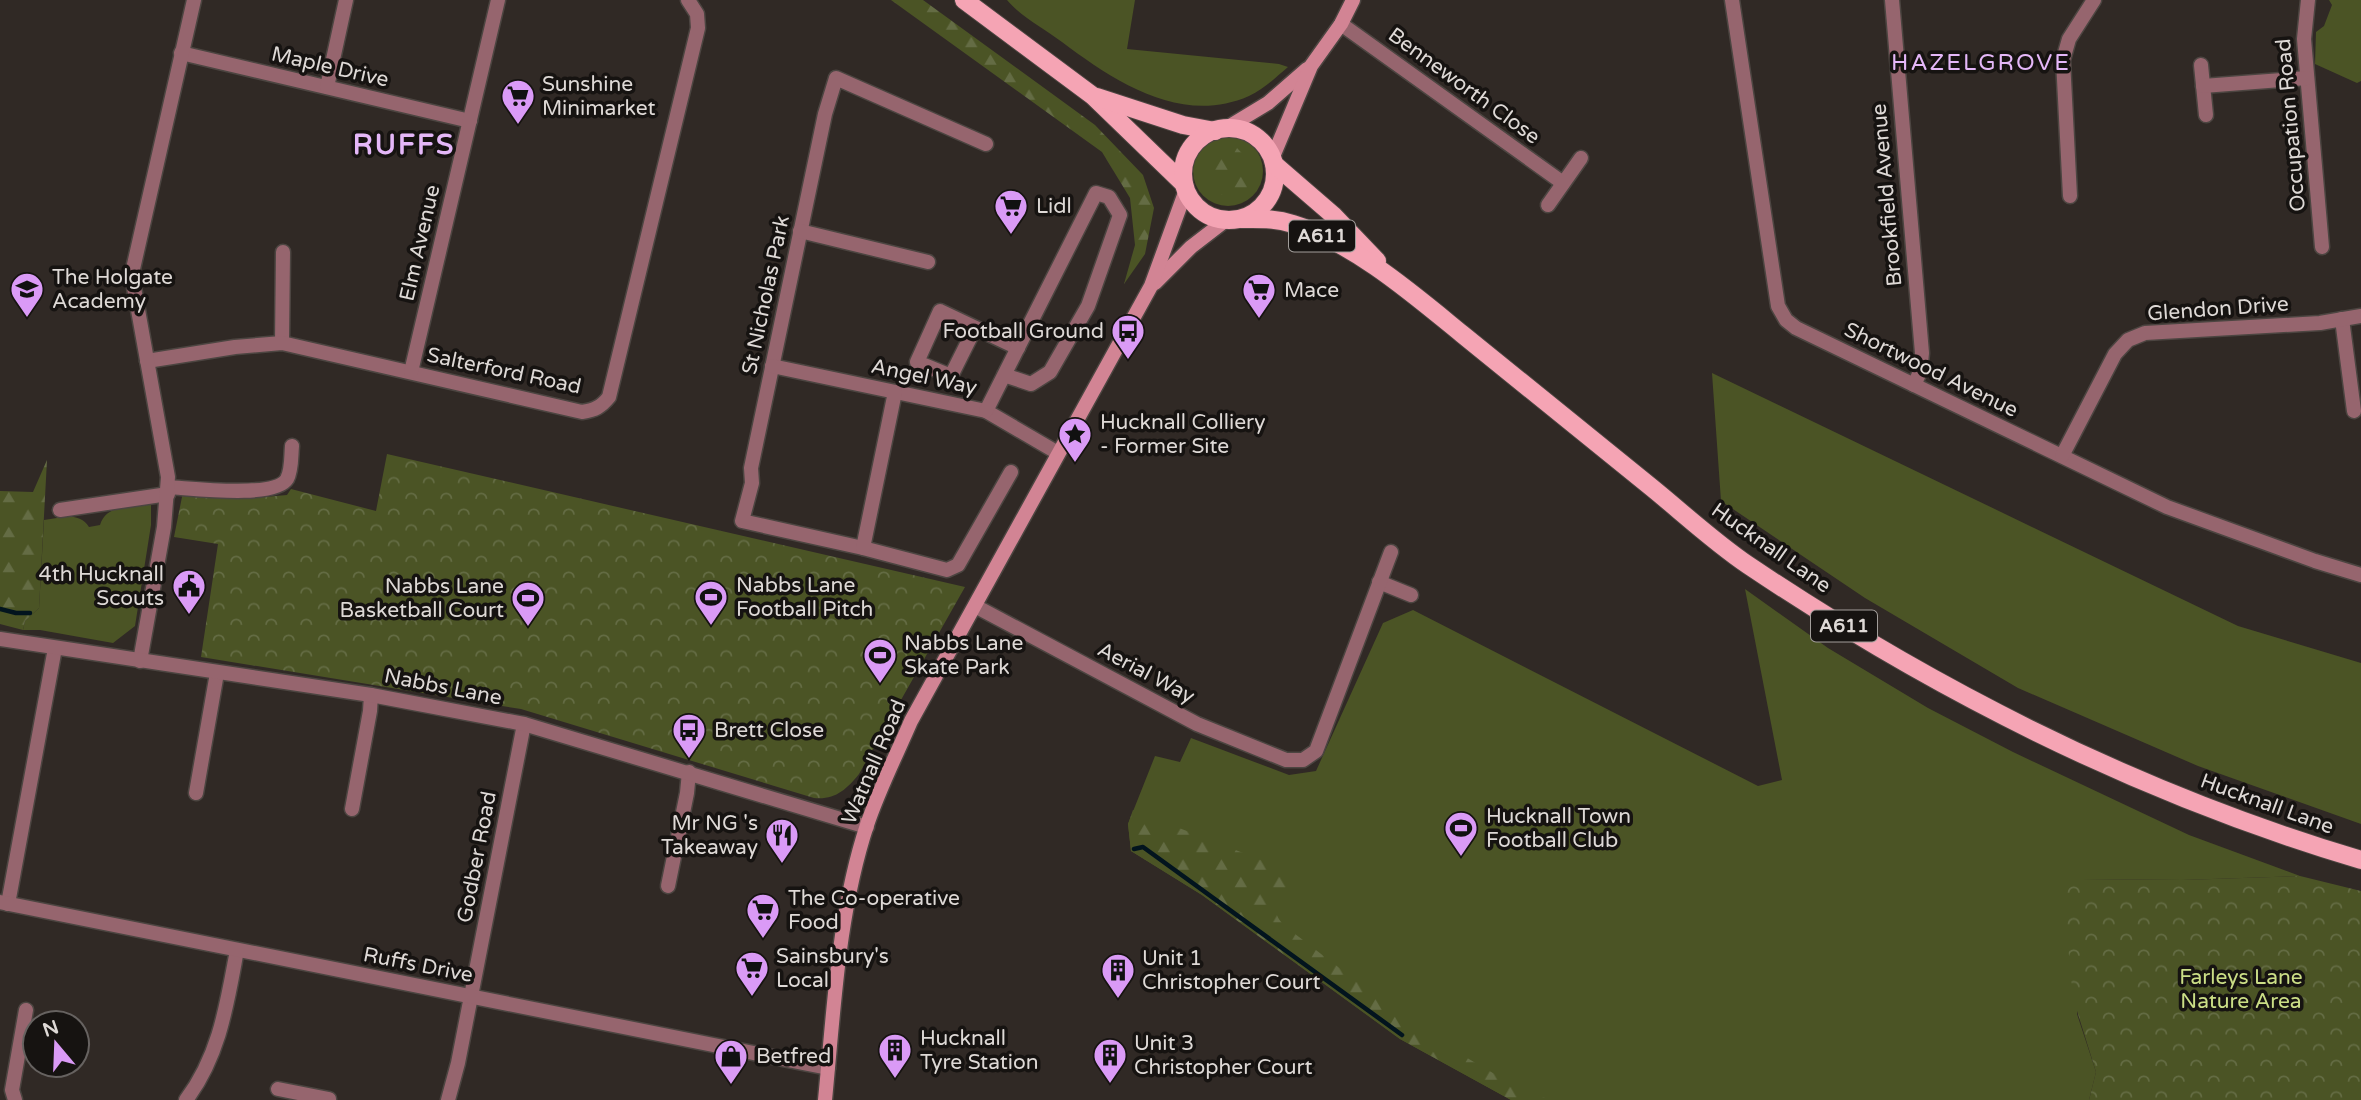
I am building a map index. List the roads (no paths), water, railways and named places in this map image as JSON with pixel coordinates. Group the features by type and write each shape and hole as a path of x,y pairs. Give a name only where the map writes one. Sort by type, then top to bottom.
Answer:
{"main road":[{"path":"964,0 1093,96 1185,187 1200,210 1210,216 1233,219 1263,206 1275,181 1273,161 1264,145 1255,137 1241,130 1183,125 1093,96"},
{"path":"1273,161 1311,66 1341,24 1353,0"},
{"path":"1185,187 1183,173 1189,152 1200,139 1268,103 1311,66"},
{"name":"Hucknall Lane","path":"1273,161 1333,215 1394,279"},
{"name":"Watnall Road","path":"825,1100 845,925 867,827 911,722 1151,286 1185,187"},
{"name":"Hucknall Lane","path":"1233,219 1271,219 1300,226 1328,238 1394,279 1745,563 1852,631 1978,702 2093,760 2211,810 2361,860"},
{"name":"Watnall Road","path":"1151,286 1191,247 1233,219"}],"street":[{"path":"140,661 168,491 133,269 194,0"},
{"path":"327,87 346,0"},
{"name":"Elm Avenue","path":"411,372 498,0"},
{"name":"Salterford Road","path":"147,361 235,347 282,343 582,412 603,405 609,397 698,28 697,14 688,0"},
{"name":"Shortwood Avenue","path":"1732,0 1778,306 1782,315 1796,328 2167,507 2361,575"},
{"name":"Brookfield Avenue","path":"1892,0 1922,353 1920,372 1914,385"},
{"path":"2070,196 2063,60 2068,39 2094,0"},
{"name":"Occupation Road","path":"2308,0 2304,39 2322,247"},
{"name":"Benneworth Close","path":"1341,24 1563,183"},
{"name":"Maple Drive","path":"181,53 470,121"},
{"path":"2201,65 2206,114"},
{"name":"St Nicholas Park","path":"863,548 742,521 752,483 751,468 800,231 835,78 986,144"},
{"path":"2203,86 2307,78"},
{"path":"1548,205 1581,158"},
{"path":"986,411 1004,375 1018,348 1096,193 1109,197 1120,215 1088,306 1050,372 1031,384 1004,375"},
{"path":"800,231 928,262"},
{"path":"282,343 283,252"},
{"path":"975,328 951,376 917,362 940,311 1018,348"},
{"name":"Glendon Drive","path":"2062,456 2115,354 2128,340 2145,333 2320,323 2361,316"},
{"path":"2342,319 2354,411"},
{"name":"Angel Way","path":"772,366 986,411 1058,453"},
{"path":"895,392 863,548 947,570 958,565 1011,472"},
{"path":"60,510 168,491 272,489 286,480 290,472 292,446"},
{"path":"90,506 93,522"},
{"path":"1391,552 1379,582 1411,595"},
{"name":"Aerial Way","path":"975,606 1197,724 1286,760 1303,760 1316,751 1379,582"},
{"name":"Nabbs Lane","path":"0,639 371,695 524,724 867,827"},
{"path":"4,903 55,648"},
{"path":"197,793 217,673"},
{"path":"352,808 371,695"},
{"name":"Godber Road","path":"448,1100 458,1063 524,724"},
{"path":"668,886 689,772"},
{"name":"Ruffs Drive","path":"4,903 828,1068"},
{"path":"186,1100 214,1053 237,950"},
{"path":"15,1100 12,1090 21,1039"},
{"path":"278,1088 300,1097 330,1099"}],"waterway":[{"path":"0,609 30,613"},
{"path":"1134,849 1143,847 1402,1035"}],"place":[{"name":"Sunshine Minimarket","path":"518,126"},
{"name":"Lidl","path":"1011,236"},
{"name":"The Holgate Academy","path":"27,319"},
{"name":"Mace","path":"1259,320"},
{"name":"Football Ground","path":"1128,361"},
{"name":"Hucknall Colliery - Former Site","path":"1075,464"},
{"name":"4th Hucknall Scouts","path":"189,616"},
{"name":"Nabbs Lane Football Pitch","path":"711,627"},
{"name":"Nabbs Lane Basketball Court","path":"528,628"},
{"name":"Nabbs Lane Skate Park","path":"880,685"},
{"name":"Brett Close","path":"689,760"},
{"name":"Hucknall Town Football Club","path":"1461,858"},
{"name":"Mr NG 's Takeaway","path":"782,865"},
{"name":"The Co-operative Food","path":"763,940"},
{"name":"Sainsbury's Local","path":"752,998"},
{"name":"Unit 1 Christopher Court","path":"1118,1000"},
{"name":"Hucknall Tyre Station","path":"895,1080"},
{"name":"Unit 3 Christopher Court","path":"1110,1085"},
{"name":"Betfred","path":"731,1086"}],"district":[{"name":"HAZELGROVE","path":"1981,63"},
{"name":"RUFFS","path":"404,145"}],"park label":[{"name":"Farleys Lane Nature Area","path":"2241,989"}]}
